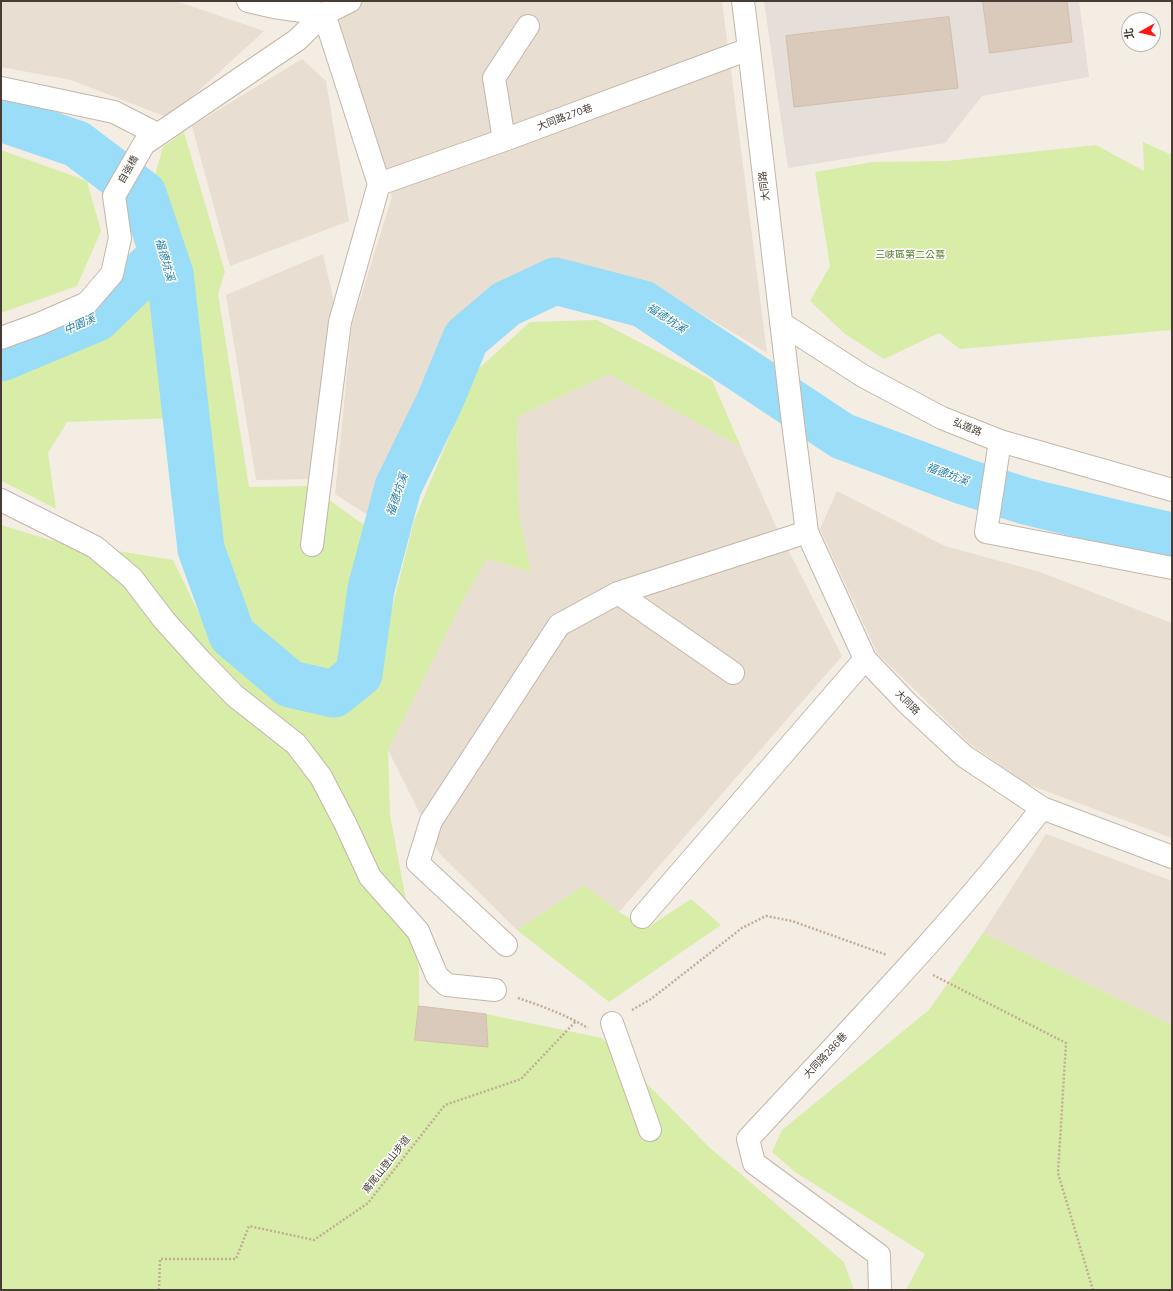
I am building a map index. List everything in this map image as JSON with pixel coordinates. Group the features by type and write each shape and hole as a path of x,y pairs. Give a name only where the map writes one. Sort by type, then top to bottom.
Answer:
{"street":[{"path":"248,1 274,7 324,14"},
{"path":"1,88 114,112 151,139 297,40 324,14 350,1"},
{"name":"大同路","path":"743,1 750,49 781,323 807,532 865,659 906,703 964,756 1042,808 1172,857"},
{"path":"312,545 340,322 379,184 324,14"},
{"path":"504,140 494,78 528,26"},
{"name":"大同路270巷","path":"379,184 504,140 750,49"},
{"name":"自強橋","path":"1,338 39,324 87,303 112,274 120,238 114,196 151,139"},
{"name":"弘道路","path":"781,323 863,376 942,418 1000,441 1172,490"},
{"path":"1000,441 986,532 1172,568"},
{"path":"1,500 95,547 132,578 164,620 230,691 296,744 321,777 345,823 370,877 418,931 437,976 446,985 495,990"},
{"path":"506,945 418,863 431,821 559,625 618,593 807,532"},
{"path":"618,593 733,673"},
{"path":"642,917 865,659"},
{"name":"大同路286巷","path":"880,1290 879,1255 754,1163 748,1139 911,964 1014,844 1042,808"},
{"path":"612,1023 650,1130"}],"path":[{"path":"495,990 550,1009 590,1029 612,1023 651,999 742,928 766,916 792,921 911,964 1066,1043 1058,1173 1093,1290"},
{"name":"鳶尾山登山步道","path":"159,1290 160,1260 236,1260 249,1226 314,1240 368,1203 445,1105 521,1079 576,1021"}],"shaded area":[{"path":"1,1 176,1 264,31 169,118 71,80 1,67"},
{"path":"329,1 722,1 767,353 652,284 549,263 483,298 450,326 387,471 377,521 335,494 352,325 392,197"},
{"path":"764,1 1079,1 1089,77 982,96 945,143 788,168"},
{"path":"302,59 326,81 349,221 230,266 192,126"},
{"path":"323,254 337,315 314,479 256,480 226,295"},
{"path":"609,374 741,447 773,520 842,656 619,912 584,885 517,930 440,854 388,750 461,604 487,559 531,572 519,514 517,417"},
{"path":"837,491 945,546 1040,572 1172,623 1172,838 1027,784 970,744 877,653 820,529"},
{"path":"1046,834 1172,881 1172,1025 983,933"}],"green space":[{"path":"184,132 225,272 218,294 249,487 310,486 375,533 354,591 349,656 327,673 296,665 250,621 219,543 184,272 154,179 163,147"},
{"name":"三峽區第二公墓","path":"1143,142 1172,155 1172,330 960,349 939,333 884,359 845,334 810,301 830,266 815,172 873,162 947,161 1096,145 1144,171"},
{"path":"1,150 87,181 101,231 77,286 1,313"},
{"path":"151,290 172,418 67,422 48,453 56,509 4,482 1,482 1,379 108,328"},
{"path":"597,320 712,380 741,447 609,374 517,417 519,514 531,572 487,559 461,604 388,750 390,815 419,969 419,1006 415,1040 488,1047 486,1014 602,1038 709,1147 844,1262 854,1290 1,1290 1,525 50,540 173,560 210,636 284,701 341,716 374,680 414,521 477,370 530,322"},
{"path":"584,885 619,912 647,928 691,899 721,925 609,1002 517,930"},
{"path":"983,933 1172,1025 1172,1290 906,1290 925,1254 795,1172 772,1152 782,1130 929,1010"}],"building":[{"path":"983,1 1067,1 1072,42 990,53"},
{"path":"949,17 958,88 794,107 786,36"},
{"path":"419,1006 486,1014 488,1047 415,1040"}],"waterway":[{"name":"福德坑溪","path":"1,118 77,144 143,194 170,274 201,549 232,635 290,684 334,694 359,674 371,589 398,487 439,403 466,338 506,304 555,281 643,304 842,436 963,481 1025,501 1172,536"},
{"name":"中園溪","path":"1,358 97,318 163,254"}]}
